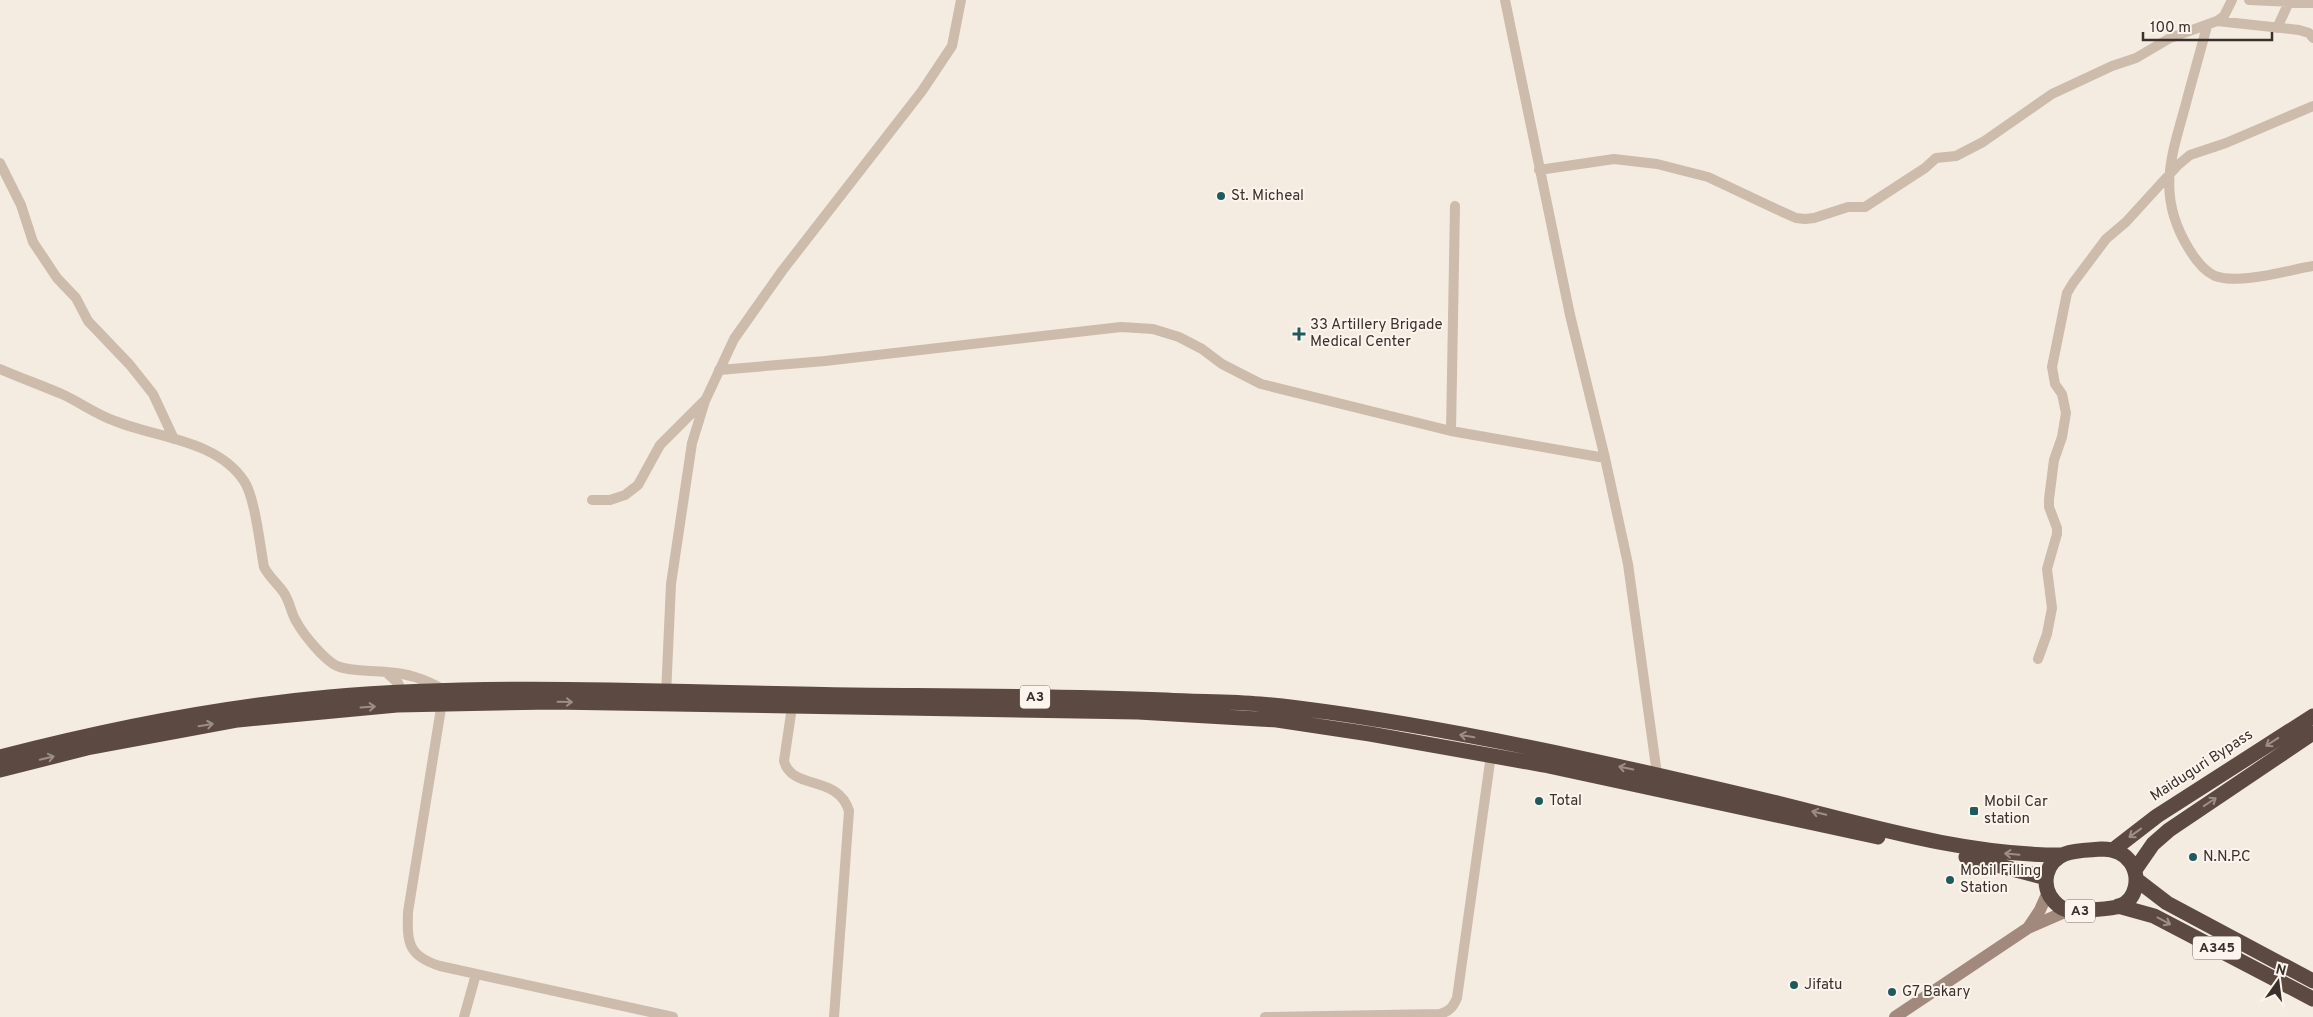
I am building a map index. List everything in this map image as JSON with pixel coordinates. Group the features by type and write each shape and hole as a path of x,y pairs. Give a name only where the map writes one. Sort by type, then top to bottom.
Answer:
{"highway":[{"name":"A3","path":"0,757 108,737 215,711 278,703 402,692 443,697"},
{"name":"A3","path":"0,770 108,737 443,697 666,697 1138,706 1277,720 1492,748 1657,774 1886,829 1974,848 2020,854 2060,855 2068,852 2113,850"},
{"name":"A3","path":"666,697 792,707 850,701"},
{"name":"Maiduguri Bypass","path":"2113,850 2157,816 2313,716"},
{"path":"2118,906 2124,904 2133,894 2136,875 2153,844 2169,830 2313,733"},
{"name":"A3","path":"1492,748 1970,857 2047,885 2055,903 2067,910 2118,906"},
{"path":"2113,850 2125,856 2136,875"},
{"path":"2047,885 2051,864 2060,855"},
{"name":"A345","path":"2136,875 2167,903 2313,981"},
{"name":"A345","path":"2118,906 2154,916 2313,999"}],"street":[{"path":"666,697 671,584 692,443 705,401 734,339 782,272 922,91 952,46 961,0"},
{"path":"1505,0 1570,315 1605,458 1628,564 1657,774"},
{"path":"1539,170 1614,159 1657,164 1708,177 1796,218 1814,218 1837,210 1866,206 1925,168 1932,160 1956,156 1984,142 2052,94 2112,66 2136,58 2170,38 2218,21 2224,16 2232,0"},
{"path":"2249,0 2313,2"},
{"path":"2277,28 2290,1"},
{"path":"2218,21 2299,30 2309,33 2313,38"},
{"path":"2207,26 2170,164 2170,194 2179,230 2195,258 2215,276 2242,278 2286,273 2313,266"},
{"path":"2038,659 2052,608 2047,569 2058,534 2048,499 2054,460 2066,413 2062,394 2055,384 2052,367 2067,293 2106,239 2190,155 2226,143 2313,106"},
{"path":"0,163 21,205 33,242 57,278 76,298 88,321 153,394 174,439"},
{"path":"1451,431 1454,206"},
{"path":"719,370 825,361 1121,327 1153,329 1179,337 1202,349 1222,364 1261,384 1451,431 1605,458"},
{"path":"0,369 64,395 114,421 174,439 227,462 245,483 264,566 268,575 284,593 291,604 295,620 320,652 338,666 416,678 443,697 408,912 408,934 413,952 424,961 673,1017"},
{"path":"592,500 610,500 625,495 638,485 660,445 705,401"},
{"path":"386,672 398,683 402,692"},
{"path":"792,707 784,761 786,768 797,777 835,790 842,796 849,811 834,1017"},
{"path":"1265,1017 1440,1014 1449,1011 1457,998 1492,748"},
{"path":"2028,928 2040,910 2047,885"},
{"path":"1895,1017 2028,928 2067,910"},
{"path":"464,1017 476,974"}],"place":[{"name":"St. Micheal","path":"1221,196"},
{"name":"33 Artillery Brigade Medical Center","path":"1299,334"},
{"name":"Total","path":"1539,801"},
{"name":"Mobil Car station","path":"1974,811"},
{"name":"N.N.P.C","path":"2193,857"},
{"name":"Mobil Filling Station","path":"1950,880"},
{"name":"Jifatu","path":"1794,985"},
{"name":"G7 Bakary","path":"1892,992"}]}
